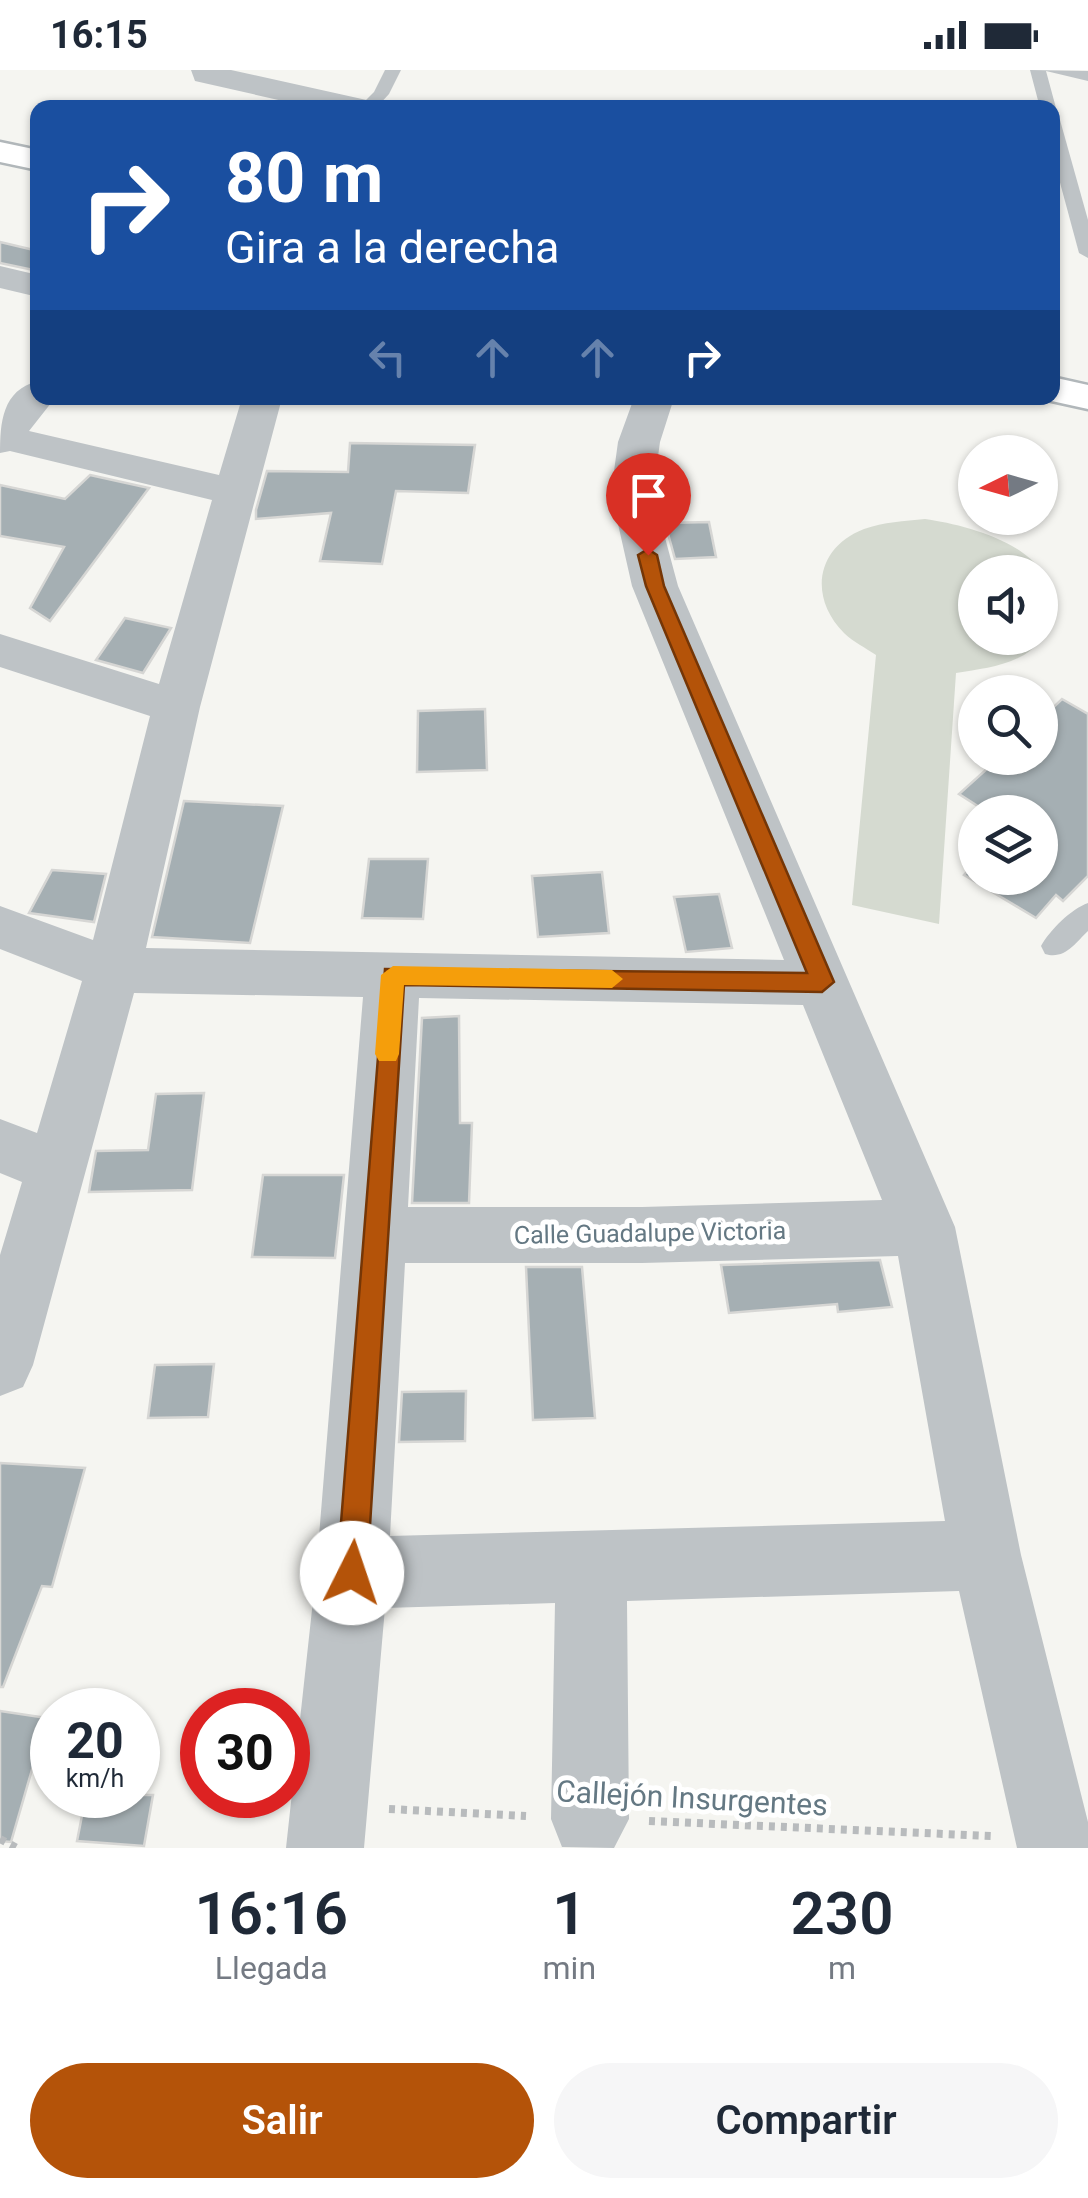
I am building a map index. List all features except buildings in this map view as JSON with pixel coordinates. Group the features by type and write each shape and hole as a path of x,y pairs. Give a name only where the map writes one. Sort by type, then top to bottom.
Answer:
{"main road":[{"path":"0,152 30,158"},
{"path":"1060,391 1088,397"}],"street":[{"path":"206,70 206,74 326,100"},
{"path":"0,277 30,284"},
{"path":"30,403 1,438 235,492"},
{"path":"0,1364 113,970 176,706 260,405"},
{"path":"652,405 640,442 632,493 655,586 924,1226 986,1555 1053,1839"},
{"path":"0,650 176,706"},
{"path":"0,927 113,970 822,982"},
{"path":"327,1827 352,1573 393,975"},
{"path":"0,1145 56,1169"},
{"name":"Calle Guadalupe Victoria","path":"375,1235 642,1235 924,1226"},
{"path":"352,1573 986,1555"},
{"path":"590,1819 591,1566"}],"lane":[{"path":"373,100 381,94 393,70"},
{"path":"1038,70 1046,100"},
{"path":"1052,70 1088,76"},
{"path":"1060,150 1088,253"},
{"path":"1055,946 1088,914"}],"path":[{"name":"Callejón Insurgentes","path":"327,1827 590,1819 1053,1839"},
{"path":"0,1840 18,1848"}],"shaded area":[{"path":"925,519 958,526 958,535 988,535 1025,555 958,555 958,655 1023,655 999,665 956,673 939,924 852,905 876,655 844,633 833,619 825,605 822,575 835,548 848,537 894,522"}],"slow traffic":[{"path":"387,1054 393,975 612,979"}],"route":[{"path":"352,1573 393,975 822,982 655,586 648,555"}]}
